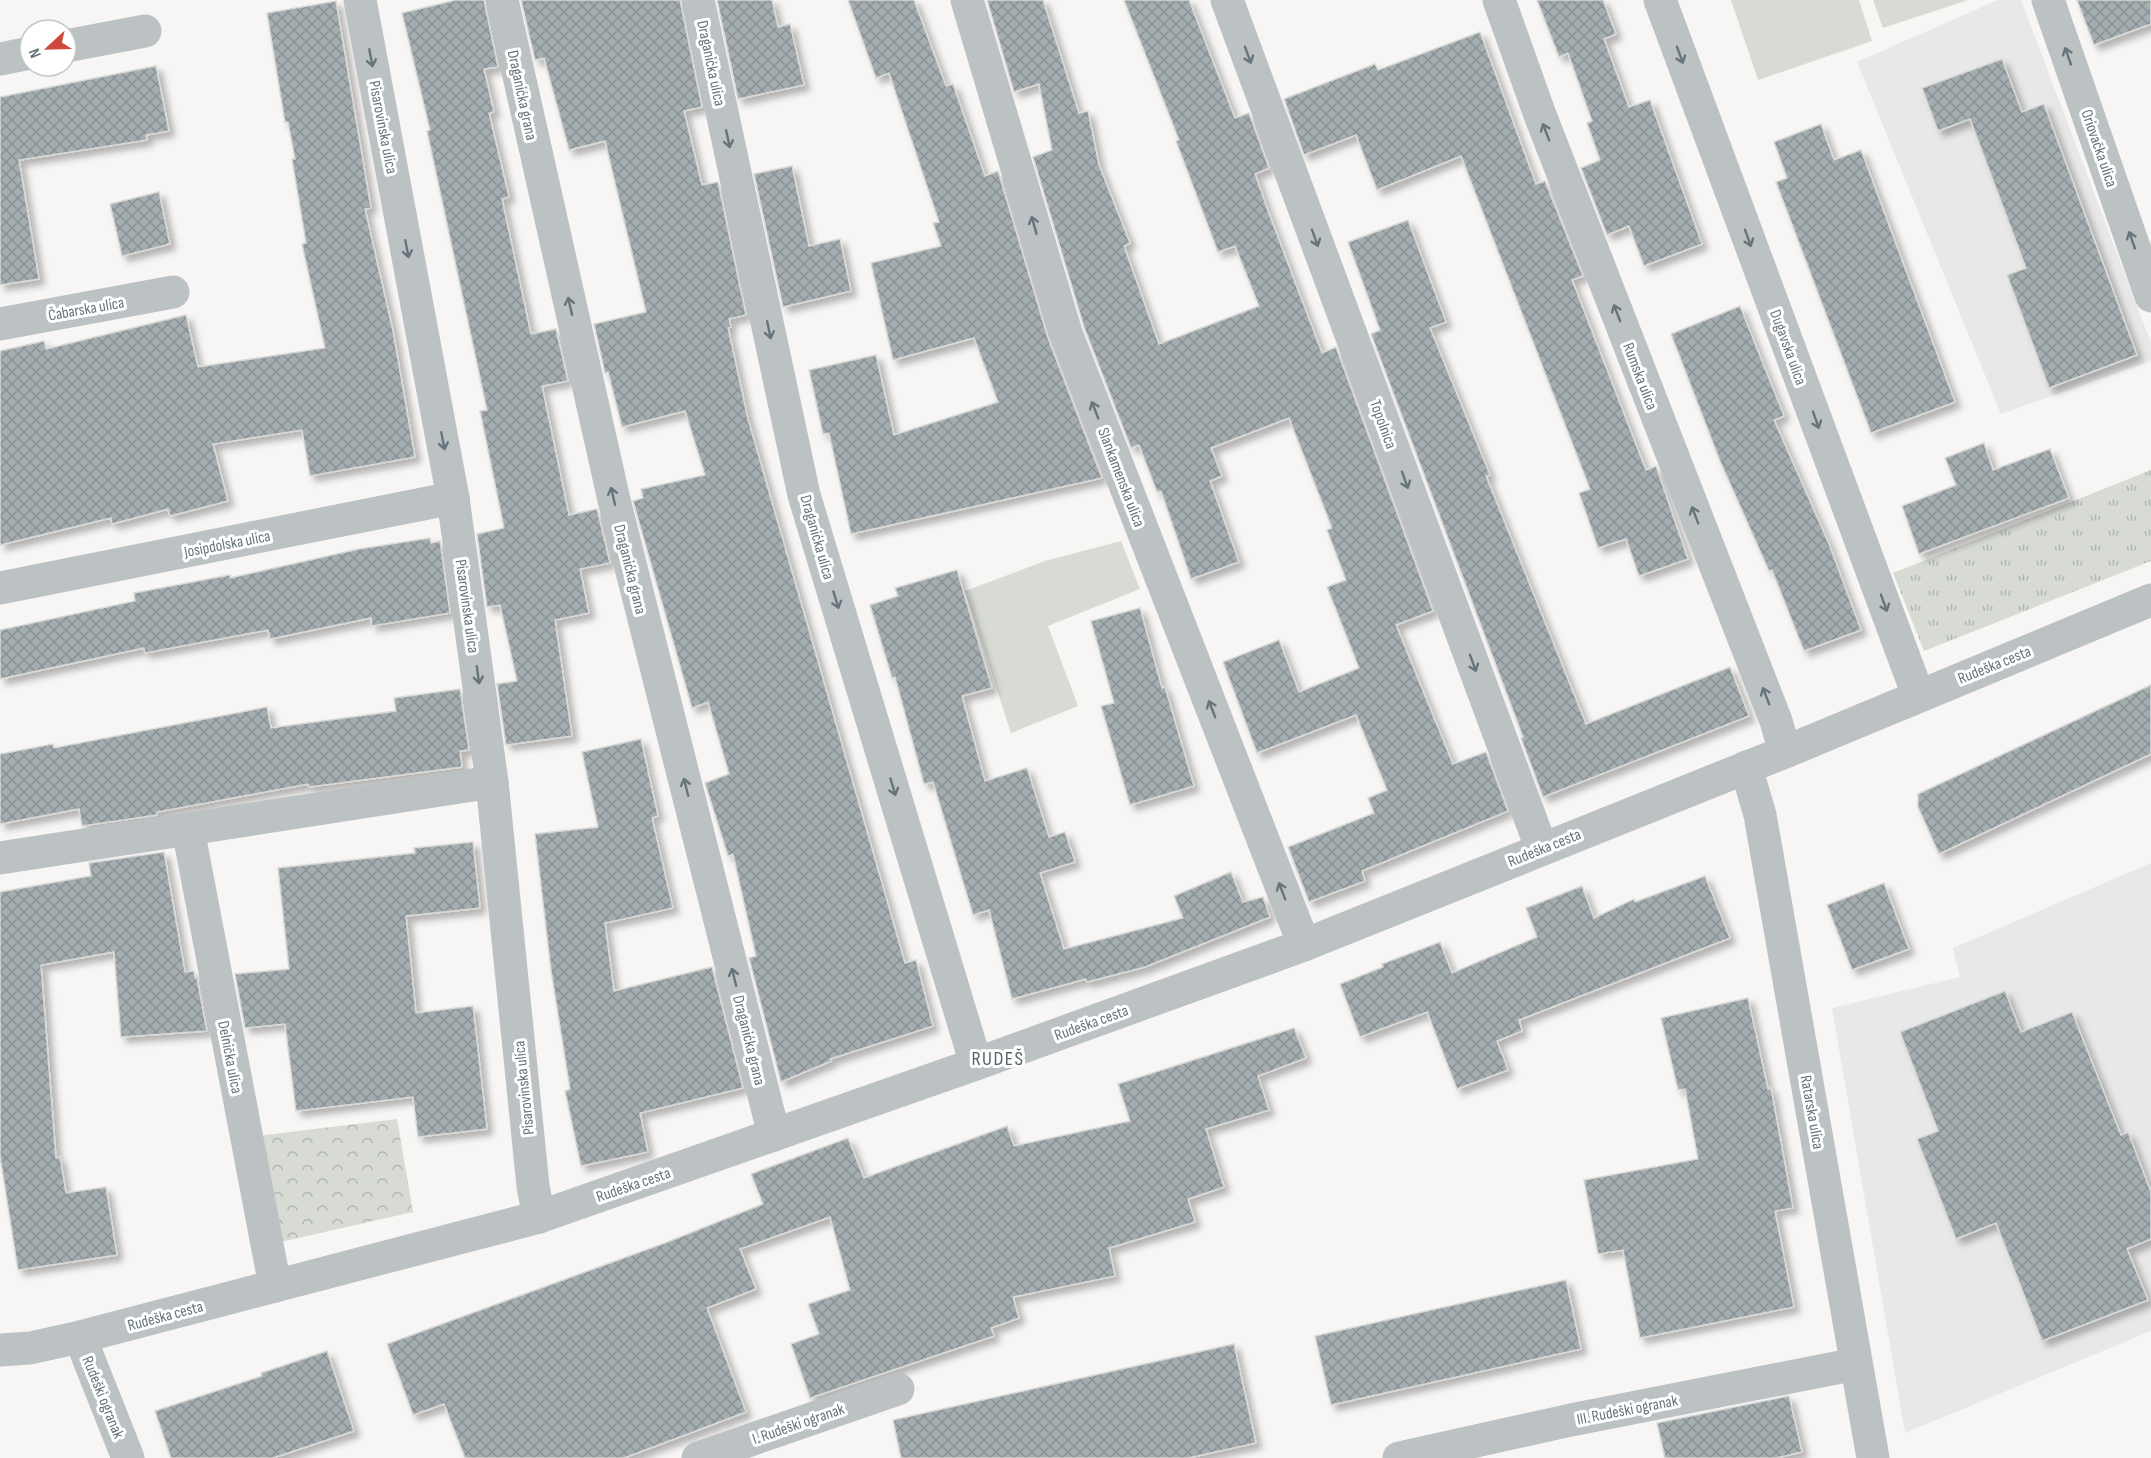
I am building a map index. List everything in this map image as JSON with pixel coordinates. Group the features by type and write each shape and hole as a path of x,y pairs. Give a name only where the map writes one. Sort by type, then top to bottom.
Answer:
{"street":[{"name":"Pisarovinska ulica","path":"360,0 453,498 492,782 533,1186 539,1217"},
{"name":"Draganićka grana","path":"502,0 614,500 774,1135"},
{"name":"Draganićka ulica","path":"698,0 804,495 976,1064"},
{"name":"Slankamenska ulica","path":"967,0 1066,333 1304,945"},
{"name":"Topolnica","path":"1227,0 1541,848"},
{"name":"Rumska ulica","path":"1499,0 1540,115 1772,710 1785,752"},
{"name":"Dugavska ulica","path":"1659,0 1918,695"},
{"name":"Oriovačka ulica","path":"2048,0 2151,296"},
{"path":"78,44 145,31"},
{"path":"0,59 18,55"},
{"name":"Čabarska ulica","path":"0,324 173,292"},
{"name":"Josipdolska ulica","path":"0,588 453,498"},
{"name":"Rudeška cesta","path":"0,1350 30,1348 80,1337 539,1217 976,1064 1304,945 1785,752 2151,600"},
{"name":"Ratarska ulica","path":"1746,767 1760,815 1873,1458"},
{"path":"0,858 492,782"},
{"name":"Delnička ulica","path":"188,829 275,1286"},
{"name":"Rudeški ogranak","path":"80,1337 128,1458"},
{"name":"III. Rudeški ogranak","path":"1399,1458 1571,1420 1856,1364"},
{"name":"I. Rudeški ogranak","path":"698,1458 898,1389"}],"shaded area":[{"path":"1998,0 2021,0 2151,343 2151,361 2001,414 1857,62"},
{"path":"2151,863 2151,1331 1905,1433 1832,1008 1960,977 1953,948"}],"green space":[{"path":"1731,0 1859,0 1872,41 1758,80"},
{"path":"1873,0 1968,0 1883,28"},
{"path":"2151,470 2151,561 1924,651 1893,573"},
{"path":"1121,541 1140,589 1048,626 1078,706 1011,733 965,591 1045,561"},
{"path":"397,1119 413,1212 276,1243 257,1136"}],"building":[{"path":"456,0 484,0 498,67 484,69 494,112 489,113 509,197 502,199 531,334 556,329 568,381 542,386 569,515 597,509 610,563 580,569 589,613 555,620 572,736 506,745 497,684 517,681 500,605 487,607 477,534 504,528 480,411 487,410 427,131 430,130 402,13"},
{"path":"521,0 680,0 702,107 684,111 702,185 718,182 746,315 729,319 731,327 728,328 748,419 905,963 916,960 933,1026 830,1059 831,1061 781,1082 749,958 756,956 733,854 728,856 705,783 729,774 708,702 692,708 633,501 643,498 641,489 705,475 685,411 622,427 608,372 605,373 594,324 646,312 605,141 569,150 544,58 535,60"},
{"path":"717,0 772,0 778,27 790,24 804,85 738,99"},
{"path":"848,0 914,0 946,86 953,84 985,176 998,171 1048,338 1102,478 851,534 829,433 823,434 809,370 876,355 894,435 998,402 974,338 893,360 871,263 941,246 933,223 939,222 889,73 876,78"},
{"path":"987,0 1043,0 1079,113 1088,111 1099,165 1130,243 1124,246 1159,344 1259,306 1235,246 1218,252 1176,141 1179,140 1124,0 1189,0 1235,118 1249,113 1269,168 1255,174 1268,211 1322,353 1336,347 1433,611 1396,625 1453,764 1486,752 1508,811 1362,871 1365,881 1309,902 1288,847 1374,813 1368,798 1387,790 1356,715 1257,753 1223,662 1279,640 1299,692 1359,668 1327,587 1346,580 1327,530 1332,528 1289,418 1211,448 1222,476 1210,481 1239,562 1191,579 1161,491 1157,492 1139,445 1131,448 1084,327 1033,157 1052,150 1039,84 1014,92"},
{"path":"1537,0 1603,0 1616,34 1604,39 1629,107 1650,100 1702,244 1644,266 1629,226 1607,235 1581,168 1600,160 1587,123 1592,121 1568,53 1559,57"},
{"path":"2077,0 2151,0 2151,24 2094,45"},
{"path":"336,1 371,208 365,209 393,331 415,457 310,476 302,430 213,444 228,501 170,516 168,509 112,524 111,518 0,545 0,351 44,341 46,349 186,315 198,367 325,348 302,244 306,243 292,159 295,159 288,122 285,122 267,13"},
{"path":"1480,32 1536,184 1545,181 1583,276 1572,280 1646,470 1656,466 1688,559 1639,576 1626,539 1598,548 1579,493 1590,489 1461,156 1377,190 1356,135 1304,155 1284,99 1375,64 1378,70"},
{"path":"2002,59 2022,112 2044,104 2137,355 2049,388 2007,275 2026,268 1970,119 1938,131 1922,88"},
{"path":"156,66 169,131 146,135 147,140 19,160 39,279 0,285 0,97"},
{"path":"1821,124 1834,160 1861,150 1955,402 1871,433 1776,182 1787,178 1774,142"},
{"path":"792,166 809,246 840,239 851,291 783,307 754,174"},
{"path":"159,192 170,244 122,256 110,204"},
{"path":"1408,220 1446,322 1430,328 1490,475 1486,476 1586,724 1730,667 1749,716 1543,797 1521,738 1523,737 1371,334 1380,330 1348,242"},
{"path":"1740,306 1784,416 1774,420 1829,544 1861,630 1804,651 1772,570 1769,571 1720,461 1671,334"},
{"path":"1984,443 1993,470 2050,449 2069,498 1919,554 1902,506 1956,485 1945,458"},
{"path":"430,538 431,543 440,541 450,613 372,626 371,618 270,639 268,630 145,653 144,648 0,679 0,630 135,601 134,593 230,575 230,578 359,549"},
{"path":"957,570 992,688 962,696 985,781 1027,768 1049,837 1065,832 1075,862 1040,873 1064,949 1183,918 1174,896 1231,872 1243,902 1263,897 1270,917 1145,967 1087,982 1086,979 1012,999 989,910 973,915 933,782 924,784 895,677 892,678 870,605 898,596 895,588"},
{"path":"1140,608 1162,688 1165,687 1194,786 1130,805 1101,706 1114,703 1091,621"},
{"path":"2151,685 2151,754 1939,854 1918,807 1918,794"},
{"path":"460,689 469,750 460,751 462,767 309,787 308,784 157,812 157,815 82,826 79,809 0,824 0,754 53,744 54,748 267,707 271,728 396,711 394,698"},
{"path":"641,739 658,816 652,818 673,908 605,923 614,991 712,967 743,1088 640,1113 648,1152 581,1166 565,1091 570,1089 551,970 535,834 598,827 582,752"},
{"path":"473,842 480,908 406,916 416,1013 473,1006 487,1129 418,1137 413,1097 296,1111 285,1024 245,1028 235,974 289,969 278,868 415,853 414,848"},
{"path":"164,852 185,972 194,971 195,978 197,978 207,1031 121,1037 114,952 41,965 56,1158 60,1157 66,1193 106,1187 117,1255 18,1270 0,1156 0,892 91,876 89,863"},
{"path":"1705,876 1730,938 1519,1020 1522,1031 1497,1041 1508,1070 1457,1089 1427,1012 1360,1037 1340,984 1383,967 1382,964 1440,942 1452,973 1537,937 1526,908 1582,886 1594,918 1634,899 1635,902"},
{"path":"1884,883 1909,949 1852,970 1827,905"},
{"path":"2005,991 2021,1032 2072,1012 2121,1135 2128,1132 2151,1192 2151,1239 2127,1249 2148,1300 2042,1341 1996,1223 1956,1239 1917,1139 1938,1131 1900,1032"},
{"path":"1748,998 1768,1089 1771,1088 1793,1208 1775,1211 1794,1307 1640,1338 1623,1250 1598,1254 1584,1180 1698,1159 1685,1089 1678,1090 1661,1018"},
{"path":"1294,1028 1306,1058 1258,1076 1269,1110 1206,1129 1224,1187 1188,1199 1195,1222 1109,1248 1115,1276 1013,1297 1019,1318 991,1328 994,1336 810,1398 791,1344 819,1334 808,1304 850,1290 830,1217 740,1249 756,1289 707,1308 746,1412 624,1458 465,1458 444,1404 413,1415 387,1344 665,1243 763,1204 751,1174 848,1138 864,1178 1007,1126 1014,1146 1130,1121 1118,1084"},
{"path":"1566,1280 1581,1349 1331,1405 1315,1336"},
{"path":"1234,1344 1256,1443 1188,1458 901,1458 893,1420"},
{"path":"327,1351 354,1431 273,1458 171,1458 155,1411 262,1376 261,1373"},
{"path":"1789,1396 1802,1452 1776,1458 1665,1458 1657,1423"}],"district":[{"name":"RUDEŠ","path":"998,1058"}]}
